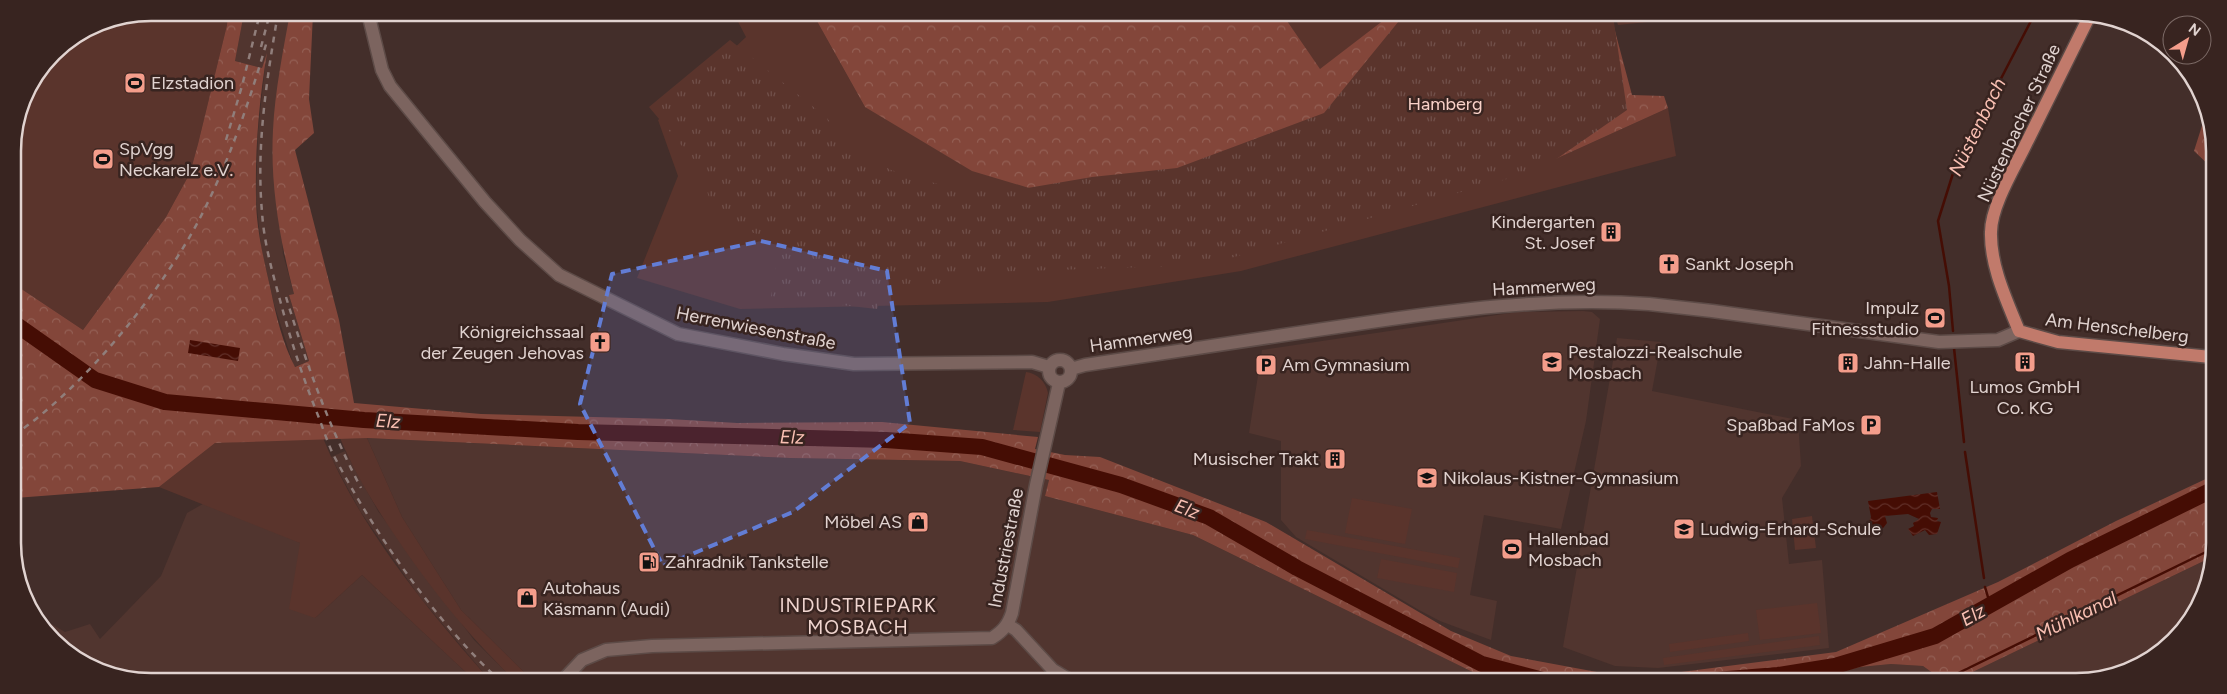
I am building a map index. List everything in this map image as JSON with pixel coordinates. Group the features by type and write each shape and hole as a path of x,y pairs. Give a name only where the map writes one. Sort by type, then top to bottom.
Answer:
{"main road":[{"name":"Nüstenbacher Straße","path":"2019,331 1994,260 1990,231 2010,176 2087,22"},
{"name":"Am Henschelberg","path":"2019,331 2058,342 2206,357"}],"street":[{"name":"Herrenwiesenstraße","path":"370,22 382,70 390,86 485,202 520,240 558,275 678,334 783,354 854,364 1032,362 1049,367"},
{"name":"Hammerweg","path":"1071,369 1084,365 1433,313 1535,303 1613,302 1649,304 1948,342 1998,340 2019,331"},
{"path":"1060,360 1067,363 1071,369 1068,379 1059,383 1050,378 1049,367 1054,362 1060,360"},
{"name":"Industriestraße","path":"570,673 582,660 606,650 652,646 992,638 1003,632 1008,625 1012,613 1037,481 1059,383"},
{"path":"1008,625 1016,630 1057,673"}],"highlighted area":[{"path":"761,241 887,271 910,423 793,512 663,566 580,404 612,274"}],"shaded area":[{"path":"242,22 289,22 273,131 283,254 294,294 289,295 309,361 294,367 274,304 261,247 256,198 258,131 266,58 262,68 235,61"},
{"name":"Nikolaus-Kistner-Gymnasium","path":"1517,312 1592,312 1600,319 1586,421 1561,529 1484,515 1470,595 1497,601 1491,640 1440,621 1419,610 1296,537 1281,520 1281,441 1249,433 1262,350"},
{"name":"Ludwig-Erhard-Schule","path":"1617,338 1661,342 1652,391 1798,420 1801,466 1782,498 1789,564 1822,560 1829,648 1658,668 1615,666 1563,647"},
{"path":"367,438 790,458 960,461 1049,480 1045,496 1193,535 1473,672 525,673 461,610 402,517"},
{"path":"345,451 378,511 474,640 507,673 484,673 419,596 360,511 331,457"},
{"path":"215,497 300,543 315,618 362,575 466,673 135,672 102,663 79,651 50,623 65,632 90,624 100,639 161,576 187,513"},
{"path":"2205,561 2196,592 2184,615 2148,651 2125,663 2092,672 1973,672"},
{"path":"1891,664 1923,666 1932,672 1839,672 1860,667"}],"green space":[{"path":"1287,21 1382,21 1320,70"},
{"path":"1287,21 1320,69 1382,21 1612,21 1632,95 1664,96 1668,108 1549,162 1086,205 972,171 865,107 817,22"},
{"name":"Hamberg","path":"1399,21 1614,21 1627,110 1542,169 1206,265 961,273 958,282 883,289 877,309 771,297 780,242 748,231 726,219 711,203 698,165 649,107 730,40 826,117 853,149 891,170 941,185 1004,192 1092,177 1177,168 1324,113"},
{"path":"1617,21 1655,21 1618,25"},
{"name":"SpVgg Neckarelz e.V.","path":"143,22 227,22 190,173 166,217 83,330 22,289 22,135 31,102 43,79 59,59 79,43 102,31 126,24"},
{"path":"227,22 242,22 235,61 262,68 267,53 257,143 257,221 278,320 283,339 295,367 309,361 289,295 294,294 284,254 277,213 272,151 273,130 277,86 288,22 313,22 309,99 314,133 295,150 339,320 354,403 481,414 669,419 737,423 882,422 1038,437 1035,449 1065,455 1100,457 1266,522 1451,631 1511,656 1598,672 1473,672 1193,535 1045,496 1049,480 960,461 790,458 367,438 215,443 159,487 21,498 22,289 83,330 166,217 190,173"},
{"path":"738,22 817,22 865,107 1549,162 1668,108 1676,156 1241,271 1048,302 740,309 637,278 678,176 658,120 746,37"},
{"path":"2203,124 2206,162 2194,151"},
{"path":"1026,372 1034,374 1040,379 1048,393 1040,432 1013,430"},
{"path":"323,438 355,502 374,534 418,594 484,673 466,673 362,575 315,618 289,609 300,543 159,487 215,443"},
{"path":"340,438 367,438 402,517 461,610 525,673 507,673 466,629 411,559 374,503 352,465"},
{"path":"2206,479 2205,561 1973,672 1932,672 1923,666 1891,664 1860,667 1839,672 1680,672 1836,652 1998,582 2116,521"},
{"path":"1352,498 1412,509 1405,544 1345,533"},
{"path":"1812,516 1816,548 1795,550 1792,519"},
{"path":"1307,530 1460,558 1458,568 1305,539"},
{"path":"1381,559 1457,573 1454,592 1377,578"},
{"path":"1817,603 1821,633 1760,640 1756,610"},
{"path":"1748,633 1749,641 1670,652 1669,644"},
{"path":"1819,636 1820,645 1664,665 1663,658"}],"water":[{"path":"190,340 240,348 238,361 188,353"},
{"path":"1937,492 1940,509 1932,509 1930,513 1931,517 1938,518 1937,521 1941,522 1937,534 1929,535 1925,530 1913,536 1908,529 1914,526 1913,523 1919,519 1908,514 1885,516 1887,523 1877,536 1865,531 1871,517 1868,501"}],"waterway":[{"name":"Nüstenbach","path":"1953,331 1949,286 1938,221 1955,167 2031,21"},
{"name":"Elz","path":"22,328 95,380 165,402 364,420 578,432 886,440 982,447 1121,485 1209,517 1297,568 1482,664 1514,672"},
{"name":"Nüstenbach","path":"1954,348 1964,442"},
{"name":"Nüstenbach","path":"1965,452 1984,578"},
{"name":"Elz","path":"1796,672 1835,666 1935,636 2070,560 2206,493"},
{"name":"Mühlkanal","path":"1960,672 2205,552"},
{"name":"Nüstenbach","path":"1985,587 1990,604"}],"railway":[{"path":"226,140 258,22"},
{"path":"261,47 268,22"},
{"path":"277,22 264,112 260,162 263,224 276,286 295,352 332,451 368,515 428,602 450,629 492,673"},
{"path":"21,429 67,392 119,337 143,307 184,246 211,197 229,153 246,108 267,41"},
{"path":"286,297 319,394 349,465 361,488"}],"place":[{"name":"Elzstadion","path":"135,83"},
{"name":"SpVgg Neckarelz e.V.","path":"103,159"},
{"name":"Kindergarten St. Josef","path":"1611,232"},
{"name":"Sankt Joseph","path":"1669,264"},
{"name":"Impulz Fitnessstudio","path":"1935,318"},
{"name":"Königreichssaal der Zeugen Jehovas","path":"600,342"},
{"name":"Pestalozzi-Realschule Mosbach","path":"1552,362"},
{"name":"Lumos GmbH Co. KG","path":"2025,362"},
{"name":"Jahn-Halle","path":"1848,363"},
{"name":"Am Gymnasium","path":"1266,365"},
{"name":"Spaßbad FaMos","path":"1871,425"},
{"name":"Musischer Trakt","path":"1335,459"},
{"name":"Nikolaus-Kistner-Gymnasium","path":"1427,478"},
{"name":"Möbel AS","path":"918,522"},
{"name":"Ludwig-Erhard-Schule","path":"1684,529"},
{"name":"Hallenbad Mosbach","path":"1512,549"},
{"name":"Zahradnik Tankstelle","path":"649,562"},
{"name":"Autohaus Käsmann (Audi)","path":"527,598"}],"district":[{"name":"INDUSTRIEPARK MOSBACH","path":"858,616"}]}
